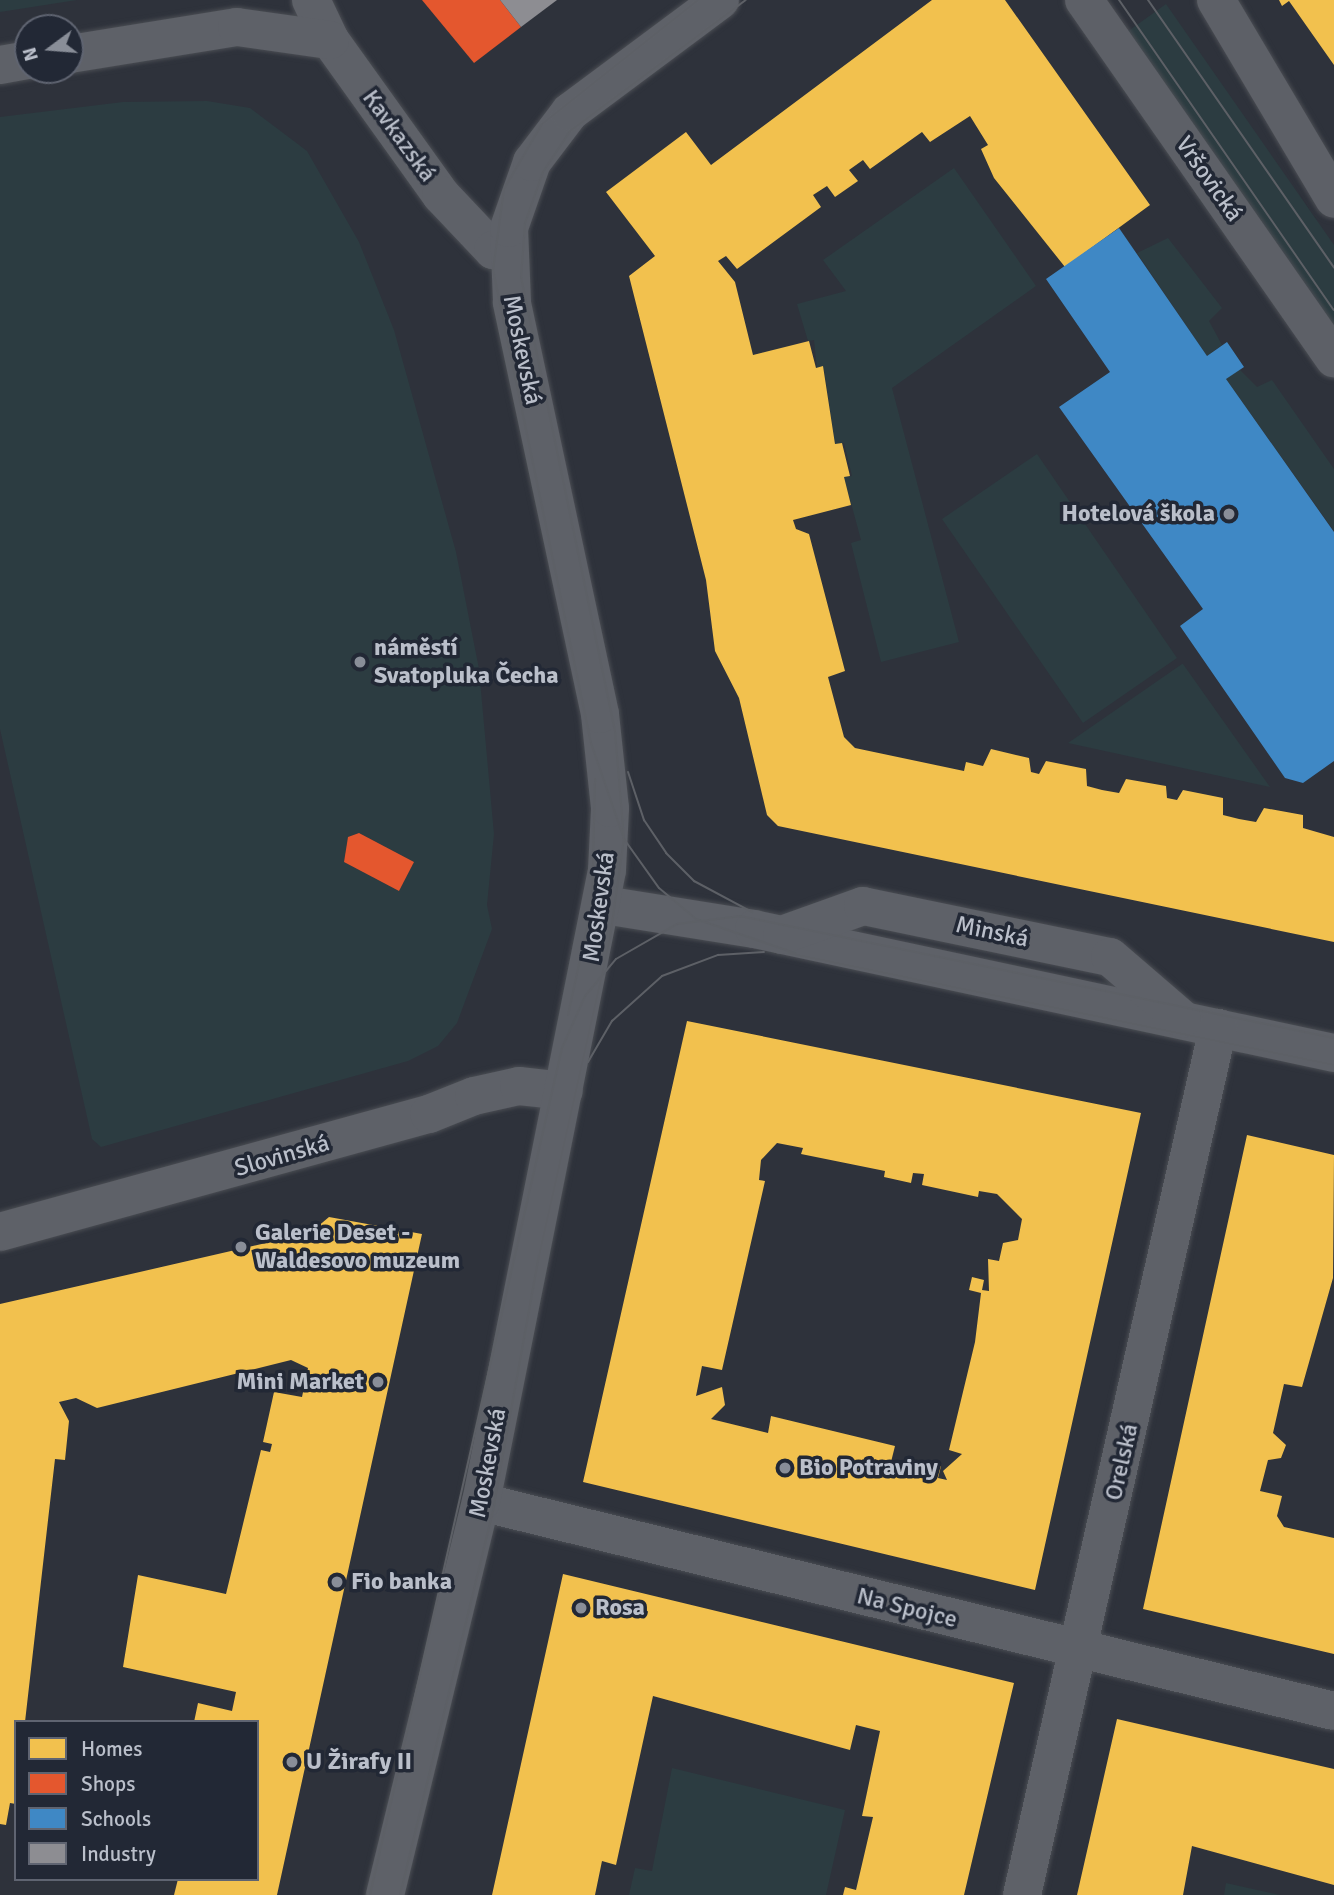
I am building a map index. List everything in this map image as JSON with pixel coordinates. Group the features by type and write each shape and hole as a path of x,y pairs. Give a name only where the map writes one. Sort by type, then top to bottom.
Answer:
{"main road":[{"name":"Vršovická","path":"1084,0 1334,358"},
{"path":"1216,0 1334,199"}],"street":[{"name":"Kavkazská","path":"311,0 330,40 441,195 493,250 507,253"},
{"name":"Moskevská","path":"385,1895 481,1502 604,905 607,762 507,253 523,182 556,126 720,0"},
{"path":"84,52 237,27 330,40"},
{"name":"Minská","path":"604,905 782,935 863,906 1110,957 1201,1024 1334,1053"},
{"name":"Orelská","path":"1022,1895 1078,1651 1201,1024"},
{"name":"Slovinská","path":"0,1232 429,1114 474,1096 519,1087 564,1091"},
{"name":"Na Spojce","path":"481,1502 1078,1651 1334,1711"}],"shaded area":[{"path":"0,0 77,0 0,12"},
{"path":"1166,4 1334,245 1334,331 1127,32"},
{"path":"207,101 250,108 307,151 359,242 394,330 456,552 479,669 494,834 487,905 492,929 457,1023 438,1046 408,1061 101,1147 92,1139 0,729 0,117 123,102","holes":["359,833 414,862 399,891 344,862 348,837"]},
{"path":"954,168 1036,286 892,388 959,642 881,662 851,543 861,540 844,477 852,476 844,443 835,444 824,369 817,369 814,340 808,341 797,304 846,291 823,260"},
{"path":"1168,238 1222,308 1209,321 1222,345 1207,356 1137,253"},
{"path":"1239,369 1257,387 1272,380 1334,469 1334,531 1226,379"},
{"path":"1037,454 1177,658 1083,723 942,519"},
{"path":"1183,664 1270,787 1068,743"},
{"path":"672,1768 845,1810 826,1895 629,1895 635,1868 652,1871"},
{"path":"1226,1883 1280,1895 1224,1895"}],"building: Homes":[{"path":"932,0 1005,0 1150,205 1065,267 994,178 981,149 988,145 970,116 930,142 922,132 870,169 863,160 849,170 858,181 835,197 827,186 813,195 821,207 737,269 726,256 718,261 735,282 753,355 809,341 816,368 823,366 835,444 842,443 850,476 844,477 851,505 793,520 796,529 809,534 845,671 828,677 844,737 855,748 964,771 966,762 983,766 991,749 1029,758 1031,772 1039,774 1046,761 1086,769 1087,786 1102,790 1119,793 1126,779 1166,786 1167,798 1177,800 1183,790 1223,798 1223,815 1256,822 1264,808 1303,815 1303,828 1334,837 1334,942 778,826 767,815 739,698 715,651 706,580 629,276 655,256 606,192 686,132 711,165"},
{"path":"1279,0 1334,0 1334,65 1289,1 1282,6"},
{"path":"687,1021 1141,1113 1035,1590 583,1482","holes":["777,1143 803,1148 801,1154 885,1171 884,1177 911,1183 913,1173 924,1174 922,1185 978,1197 979,1191 997,1194 1022,1219 1018,1240 1003,1243 999,1261 988,1259 989,1291 982,1290 984,1280 972,1277 969,1290 981,1293 975,1342 949,1450 962,1454 943,1471 947,1480 938,1478 941,1466 891,1462 895,1446 771,1416 768,1433 711,1419 725,1405 722,1387 696,1396 702,1366 722,1370 765,1181 759,1180 761,1160"]},
{"path":"1247,1135 1334,1155 1333,1278 1302,1387 1284,1384 1273,1433 1286,1445 1281,1458 1268,1460 1260,1491 1282,1496 1277,1516 1284,1527 1334,1538 1334,1654 1143,1609"},
{"path":"329,1217 422,1234 277,1895 174,1895 178,1881 259,1881 259,1720 194,1720 198,1703 232,1711 236,1692 123,1667 138,1575 226,1594 261,1450 270,1452 272,1444 263,1442 274,1392 302,1397 308,1368 291,1360 97,1408 76,1398 59,1402 69,1421 65,1460 55,1459 25,1720 14,1720 14,1804 10,1803 6,1825 0,1824 0,1304 310,1233"},
{"path":"563,1574 1014,1683 964,1895 843,1895 845,1887 856,1890 873,1817 862,1816 880,1731 856,1725 850,1750 653,1696 616,1865 602,1861 595,1895 492,1895"},
{"path":"1117,1719 1334,1769 1334,1885 1192,1846 1183,1895 1077,1895"}],"building: Shops":[{"path":"422,0 500,0 521,27 474,63"},
{"path":"359,833 414,862 399,891 344,862 348,837"}],"building: Schools":[{"name":"Hotelová škola","path":"1119,228 1207,356 1227,342 1244,367 1226,379 1334,532 1334,761 1303,783 1285,778 1180,626 1203,609 1059,407 1110,372 1046,279"}],"building: Industry":[{"path":"500,0 557,0 521,27"}],"tram line":[{"path":"698,0 542,124 504,189 493,270 591,743 624,839 659,888 696,919 795,953"},
{"path":"400,1895 494,1505 539,1256 610,938 624,839 615,731 521,278 525,223 543,172 570,131 746,0"},
{"path":"1119,0 1334,310"},
{"path":"1148,0 1334,268"},
{"path":"628,772 644,820 666,853 694,881 752,912"},
{"path":"568,1015 592,905 595,779"},
{"path":"370,1895 562,1048 585,996 616,959 677,924 740,916 1334,1038"},
{"path":"588,1062 612,1021 662,976 718,955 764,952"},
{"path":"788,953 1334,1065"}],"place":[{"name":"Hotelová škola","path":"1229,514"},
{"name":"náměstí Svatopluka Čecha","path":"360,662"},
{"name":"Galerie Deset - Waldesovo muzeum","path":"241,1247"},
{"name":"Mini Market","path":"378,1382"},
{"name":"Bio Potraviny","path":"785,1468"},
{"name":"Fio banka","path":"337,1582"},
{"name":"Rosa","path":"581,1608"},
{"name":"U Žirafy II","path":"292,1762"}]}
